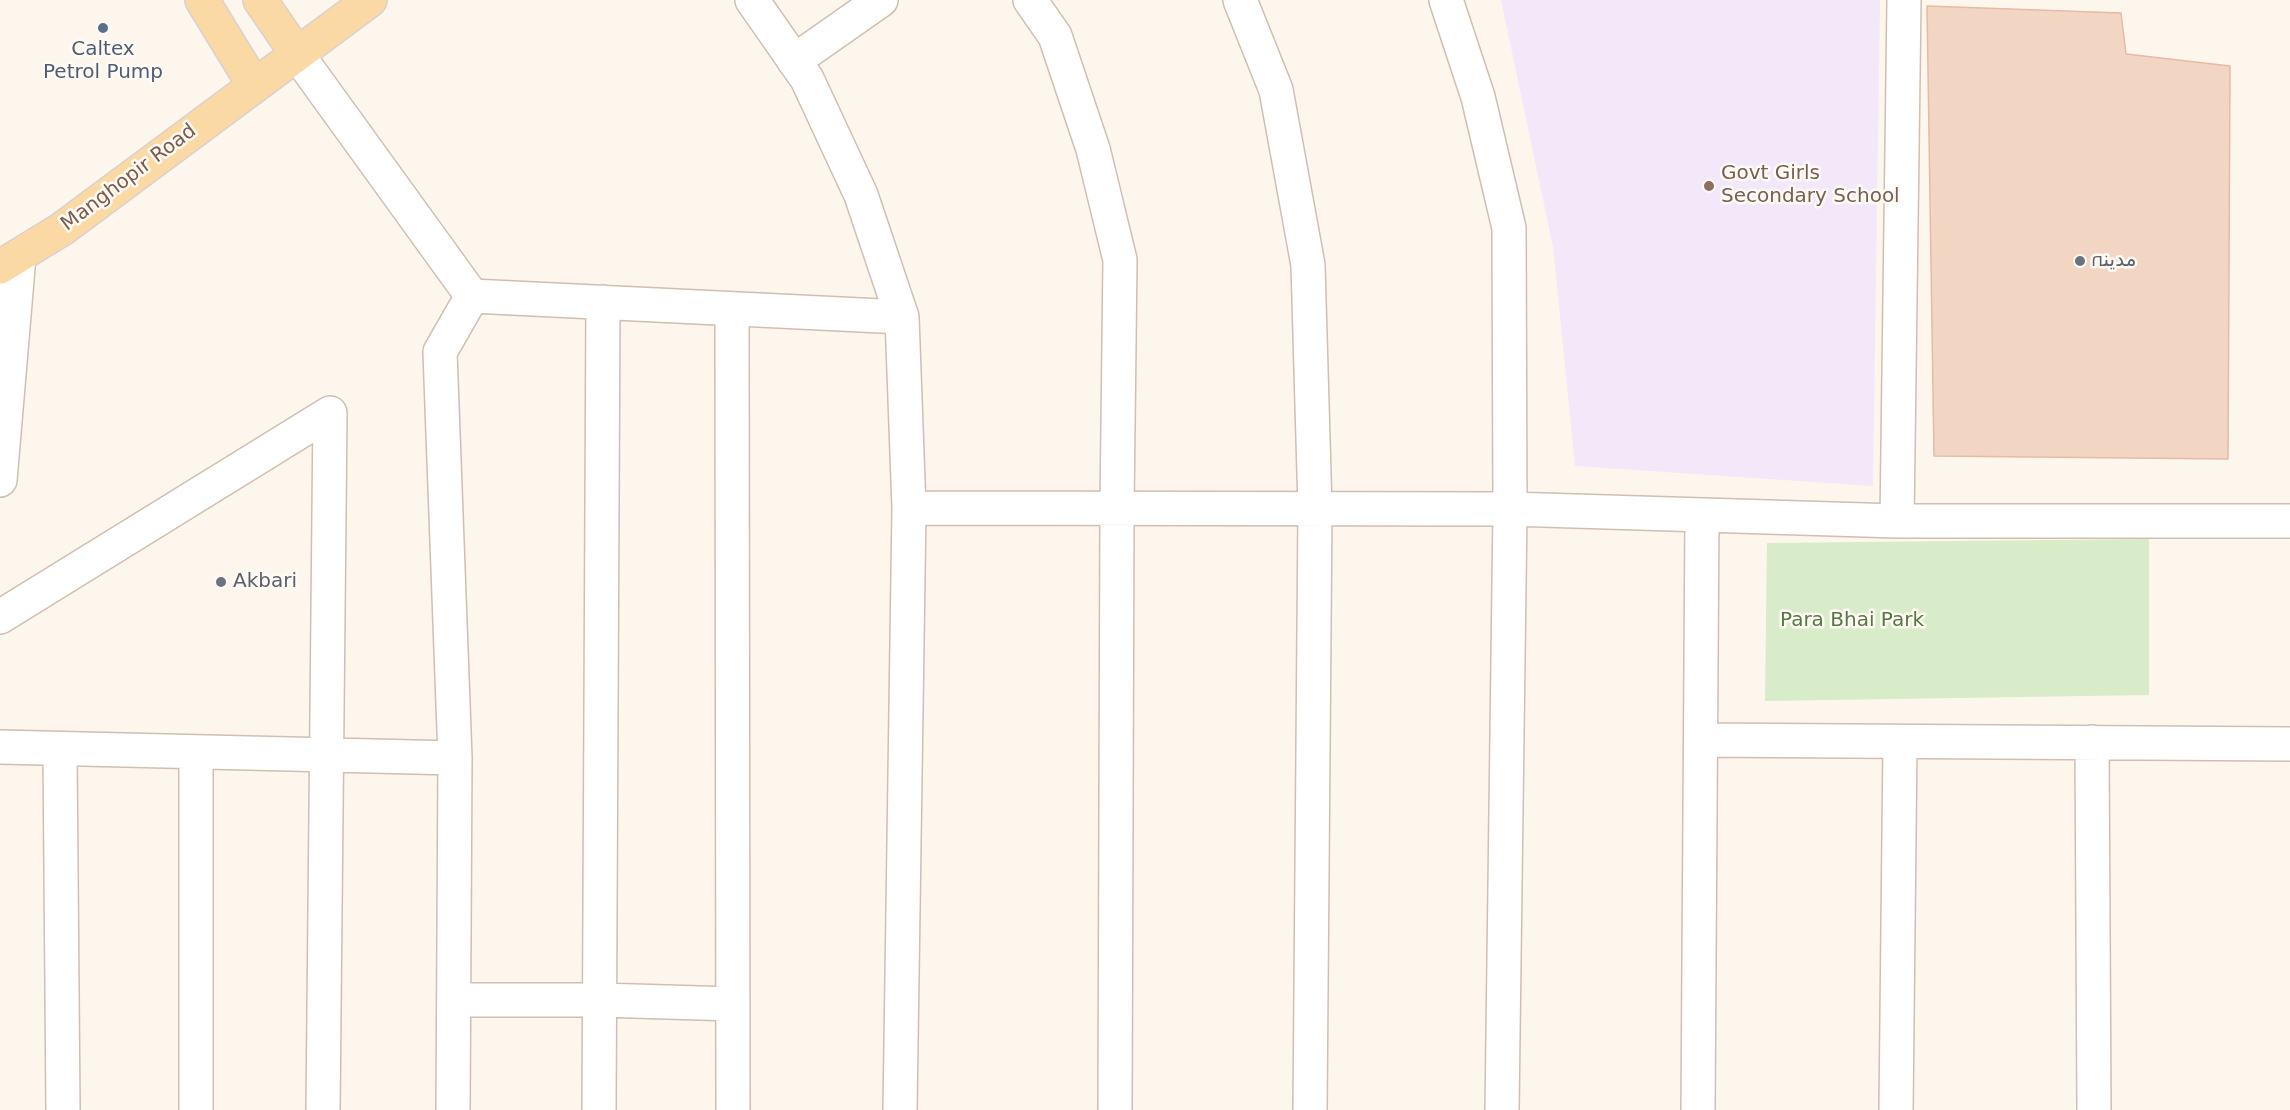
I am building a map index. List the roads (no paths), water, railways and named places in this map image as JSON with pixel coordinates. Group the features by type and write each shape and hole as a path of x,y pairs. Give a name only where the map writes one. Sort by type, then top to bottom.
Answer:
{"main road":[{"path":"202,0 254,85"},
{"path":"260,0 297,54"},
{"name":"Manghopir Road","path":"9,261 62,229 370,0"}],"street":[{"path":"752,0 807,79 861,195 902,317 909,508 900,1110"},
{"path":"794,61 881,0"},
{"path":"1030,0 1055,36 1093,148 1120,260 1115,1110"},
{"path":"1240,0 1276,90 1308,265 1315,509 1310,1110"},
{"path":"1446,0 1478,98 1509,228 1510,509 1502,1110"},
{"path":"1898,521 1904,0"},
{"path":"297,54 472,296"},
{"path":"0,480 9,261"},
{"path":"472,296 902,317"},
{"path":"453,1110 455,758 440,352 472,296"},
{"path":"599,1110 603,303"},
{"path":"732,309 733,1110"},
{"path":"0,617 330,412 324,1110"},
{"path":"909,508 1510,509 1898,521 2290,521"},
{"path":"1698,1110 1702,515"},
{"path":"1701,740 2290,744"},
{"path":"1896,1110 1900,742"},
{"path":"2092,742 2094,1110"},
{"path":"0,747 455,758"},
{"path":"60,749 63,1110"},
{"path":"196,752 196,1110"},
{"path":"454,1000 600,1000 733,1004"}],"place":[{"name":"Caltex Petrol Pump","path":"103,28"},
{"name":"Govt Girls Secondary School","path":"1709,186"},
{"name":"مدینہ","path":"2080,261"},
{"name":"Akbari","path":"221,582"}],"park label":[{"name":"Para Bhai Park","path":"1852,621"}]}
